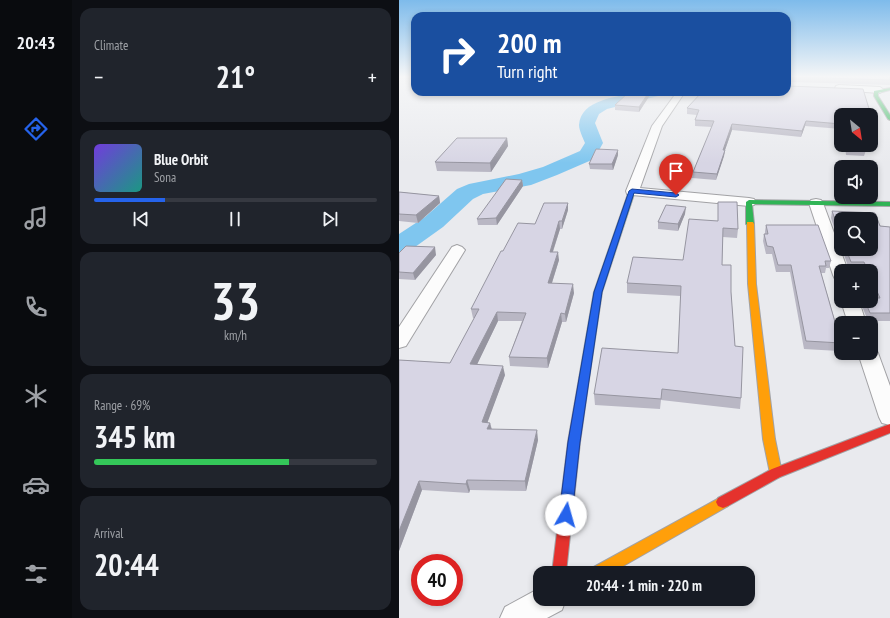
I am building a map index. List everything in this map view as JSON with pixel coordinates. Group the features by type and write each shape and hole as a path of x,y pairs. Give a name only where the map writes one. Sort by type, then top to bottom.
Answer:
{"street":[{"path":"560,566 574,442 598,292 632,191 657,126 672,105"},
{"path":"881,105 890,119"},
{"path":"632,191 749,202 890,204"},
{"path":"749,202 752,284 769,439 776,473"},
{"path":"816,203 837,264"},
{"path":"399,342 457,250"},
{"path":"870,360 890,417"},
{"path":"610,566 776,473 890,428"},
{"path":"516,618 538,606"}],"building":[{"path":"615,105 640,105 639,107"},
{"path":"690,105 868,105 869,108 834,108 834,123 806,121 802,131 732,124 717,174 693,172 714,121 695,120 699,110 687,108"},
{"path":"457,138 507,138 490,163 435,162"},
{"path":"596,149 618,150 612,164 589,164"},
{"path":"506,179 522,180 496,218 477,219"},
{"path":"399,192 439,196 416,215 399,214"},
{"path":"718,202 737,202 738,229 723,228 722,265 731,265 731,292 735,346 743,347 741,398 662,389 661,399 594,394 602,348 678,353 681,286 627,283 633,257 683,260 689,219 718,221"},
{"path":"544,203 568,203 562,221 559,221 550,252 558,252 548,283 573,284 565,314 561,313 547,358 509,357 526,313 497,312 470,364 503,366 482,422 490,423 487,429 537,430 525,481 467,480 466,484 419,481 399,531 399,360 450,363 479,309 471,309 501,251 503,251 518,223 535,224"},
{"path":"666,205 686,207 678,224 658,222"},
{"path":"832,211 854,212 834,212 834,217"},
{"path":"878,221 880,226 890,227 890,313 870,313 868,308 878,308 878,298 880,298 878,294 878,264 851,262 849,256 878,256"},
{"path":"766,225 818,225 831,261 825,261 826,266 819,266 834,318 834,343 806,341 791,265 778,265 773,247 767,246 764,234 768,234"},
{"path":"406,246 435,247 413,273 399,272 399,253"}],"waterway":[{"path":"588,121 592,111 606,105"},
{"path":"399,246 434,222 465,194 477,189 523,180 550,171 587,155 594,143 588,125"}],"traffic: fast":[{"path":"881,105 890,119"},
{"path":"584,379 598,292 632,191"},
{"path":"750,224 749,202 890,204"}],"traffic: slow":[{"path":"750,224 752,284 769,439 776,473"},
{"path":"609,566 723,502"}],"traffic: jam":[{"path":"560,566 574,442 584,379"},
{"path":"723,502 776,473 890,428"}],"route":[{"path":"566,515 574,442 598,292 632,191 676,195"}]}
